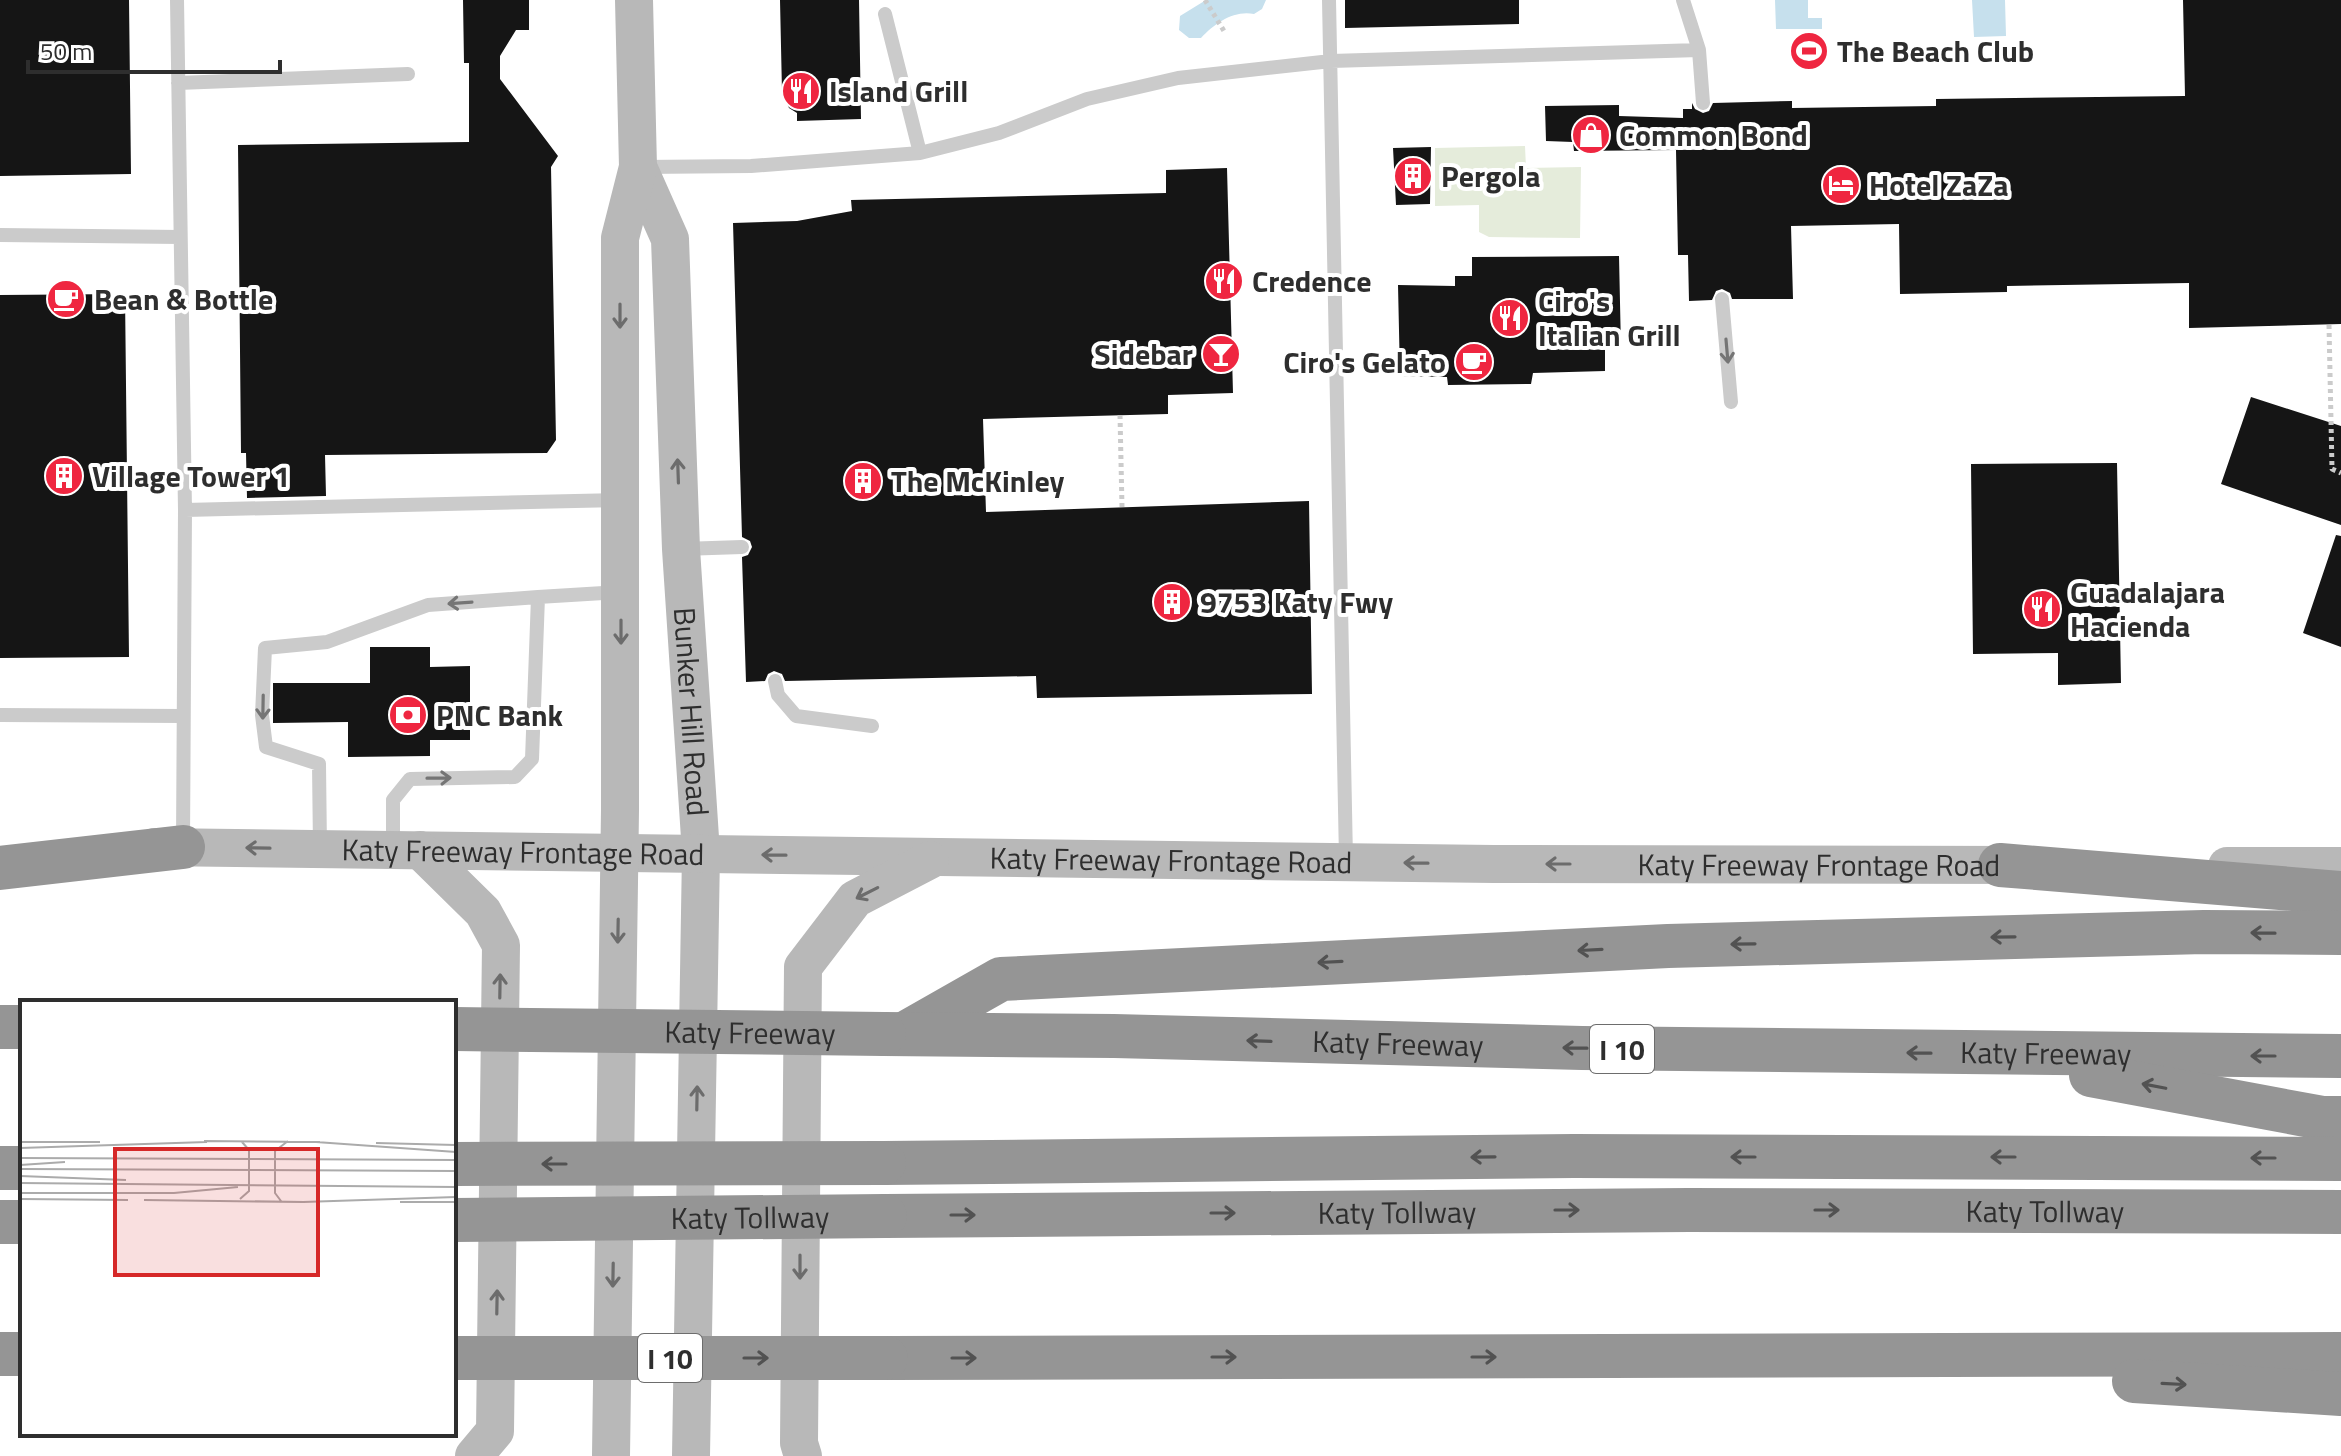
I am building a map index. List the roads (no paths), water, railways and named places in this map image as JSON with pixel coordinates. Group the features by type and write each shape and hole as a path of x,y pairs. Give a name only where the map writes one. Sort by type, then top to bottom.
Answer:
{"highway":[{"path":"0,868 183,847"},
{"path":"2000,865 2341,893"},
{"path":"894,1034 1001,979 1668,946 2204,932 2341,933"},
{"name":"Katy Freeway","path":"456,1029 1981,1054 2341,1056"},
{"path":"1981,1054 2322,1118 2341,1118"},
{"name":"Katy Tollway","path":"456,1164 1574,1156 2341,1159"},
{"name":"Katy Tollway","path":"456,1220 1673,1210 2341,1212"},
{"path":"1889,1355 2341,1331"},
{"name":"I 10","path":"456,1358 2341,1354"},
{"path":"1704,1356 2341,1394"}],"main road":[{"name":"Bunker Hill Road","path":"611,1456 621,591 620,238 638,167 634,0"},
{"name":"Bunker Hill Road","path":"638,167 670,239 681,549 701,853 691,1456"},
{"name":"Katy Freeway Frontage Road","path":"0,846 1346,862 2341,866"},
{"path":"407,850 483,912 501,945 495,1431 474,1456"},
{"path":"803,1456 799,1443 803,967 855,899 936,857"}],"lane":[{"path":"177,0 185,510 183,847"},
{"path":"1329,0 1346,862"},
{"path":"1683,0 1699,50 1703,103"},
{"path":"885,14 920,153"},
{"path":"638,167 751,166 920,153 999,133 1087,99 1178,78 1331,61 1699,50"},
{"path":"178,83 408,74"},
{"path":"0,235 180,237"},
{"path":"1722,299 1731,402"},
{"path":"185,510 621,500"},
{"path":"681,549 742,547"},
{"path":"320,849 319,764 266,747 262,715 265,648 327,642 428,605 621,591"},
{"path":"407,850 393,800 410,779 515,777 532,759 538,597"},
{"path":"775,681 778,695 796,716 872,726"},
{"path":"0,715 183,716"}],"water":[{"path":"1206,0 1266,0 1262,9 1254,14 1232,16 1212,27 1201,38 1189,38 1179,30 1180,16"},
{"path":"1775,0 1808,0 1808,18 1822,18 1822,29 1776,29"},
{"path":"1972,0 2005,0 2006,36 1974,37"}],"place":[{"name":"The Beach Club","path":"1809,51"},
{"name":"Island Grill","path":"801,91"},
{"name":"Common Bond","path":"1591,135"},
{"name":"Pergola","path":"1413,176"},
{"name":"Hotel ZaZa","path":"1841,185"},
{"name":"Credence","path":"1224,281"},
{"name":"Bean & Bottle","path":"66,299"},
{"name":"Ciro's Italian Grill","path":"1510,318"},
{"name":"Sidebar","path":"1221,354"},
{"name":"Ciro's Gelato","path":"1474,362"},
{"name":"Village Tower 1","path":"64,476"},
{"name":"The McKinley","path":"863,481"},
{"name":"9753 Katy Fwy","path":"1172,602"},
{"name":"Guadalajara Hacienda","path":"2042,609"},
{"name":"PNC Bank","path":"408,715"}]}
